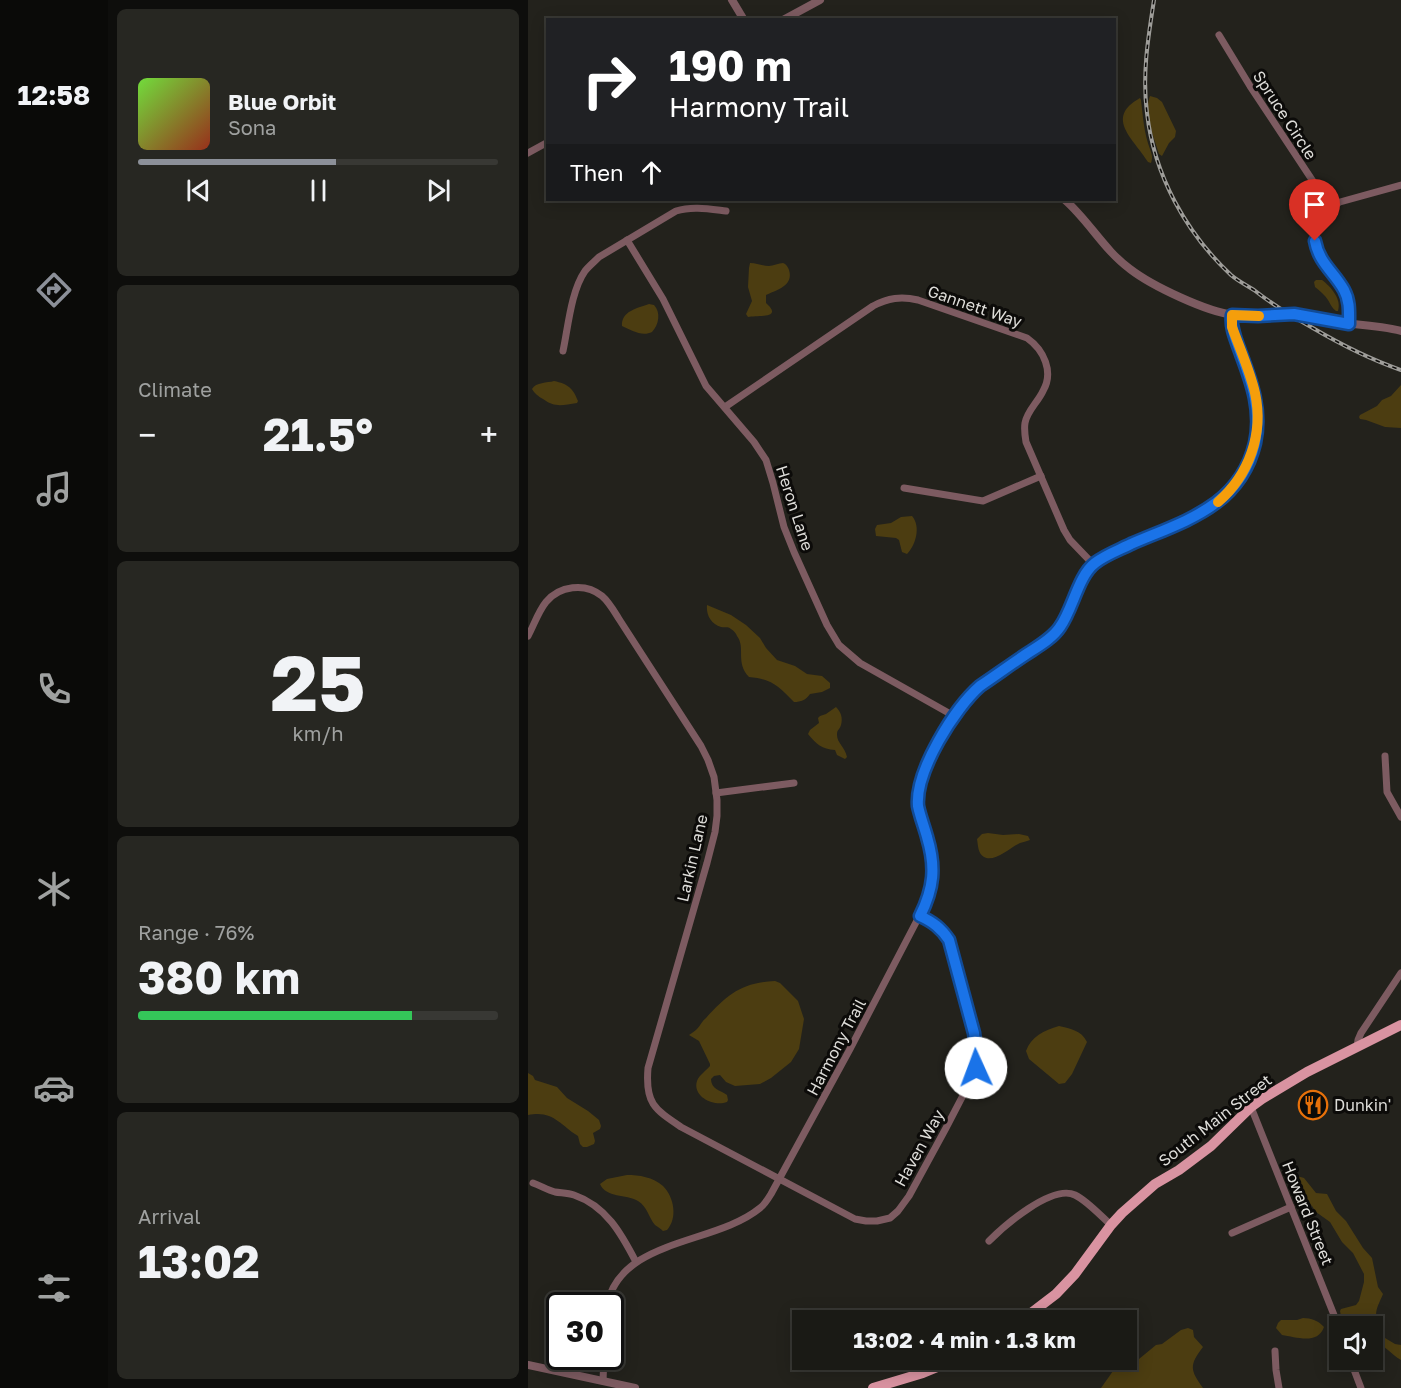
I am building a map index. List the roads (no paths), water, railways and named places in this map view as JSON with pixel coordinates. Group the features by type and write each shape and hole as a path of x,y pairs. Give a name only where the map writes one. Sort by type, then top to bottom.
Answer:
{"main road":[{"name":"South Main Street","path":"1035,1310 1056,1294 1075,1274 1111,1225 1155,1184 1179,1170 1211,1146 1251,1107 1284,1085 1401,1025"},
{"path":"873,1388 932,1370"}],"street":[{"path":"732,0 743,18"},
{"path":"787,18 820,0"},
{"name":"Spruce Circle","path":"1219,35 1330,207"},
{"path":"528,153 546,143"},
{"path":"1349,324 1345,291 1325,265 1317,249 1315,241 1319,222 1330,207 1340,202 1401,185"},
{"path":"1066,201 1130,270 1152,283 1209,309 1232,315 1294,314 1401,331"},
{"path":"564,351 573,302 581,278 599,257 681,210 702,208 726,211"},
{"name":"Heron Lane","path":"627,240 663,299 706,386 725,406 766,460 784,527 827,625 839,645 860,663 954,716"},
{"name":"Gannett Way","path":"725,406 873,306 892,298 909,298 1019,334 1040,349 1047,370 1044,390 1026,419 1024,430 1026,442 1064,530 1070,540 1093,564"},
{"path":"1093,564 1113,552 1199,514 1225,496 1247,465 1254,445 1258,418 1254,392 1232,327 1232,315"},
{"path":"904,488 983,501 1041,476"},
{"name":"Harmony Trail","path":"611,1292 618,1278 636,1262 743,1220 762,1207 771,1194 920,916 931,889 932,856 918,805 918,790 927,764 962,704 980,686 1042,643 1059,628 1084,577 1093,564"},
{"name":"Larkin Lane","path":"528,636 541,609 556,593 574,587 589,589 601,595 701,746 714,777 717,816 715,832 648,1068 647,1088 654,1106 662,1114 780,1178"},
{"path":"1385,756 1387,792 1401,817"},
{"path":"716,793 794,783"},
{"name":"Haven Way","path":"780,1178 855,1219 877,1221 890,1218 909,1196 946,1128 976,1068 976,1045 949,940 932,921 920,916"},
{"path":"1357,1047 1361,1032 1401,973"},
{"name":"Howard Street","path":"1251,1107 1334,1316"},
{"path":"534,1183 554,1192 586,1200 602,1210 626,1241 636,1262"},
{"path":"988,1241 1034,1206 1052,1196 1065,1193 1075,1195 1111,1225"},
{"path":"1232,1233 1291,1207"},
{"path":"1275,1351 1280,1388"},
{"path":"528,1365 635,1388"},
{"path":"603,1370 603,1381"},
{"path":"1354,1370 1361,1388"}],"railway":[{"path":"1154,0 1145,71 1147,113 1157,159 1186,222 1215,259 1236,279 1289,314 1333,339 1401,370"}],"place":[{"name":"Dunkin'","path":"1313,1105"}]}
